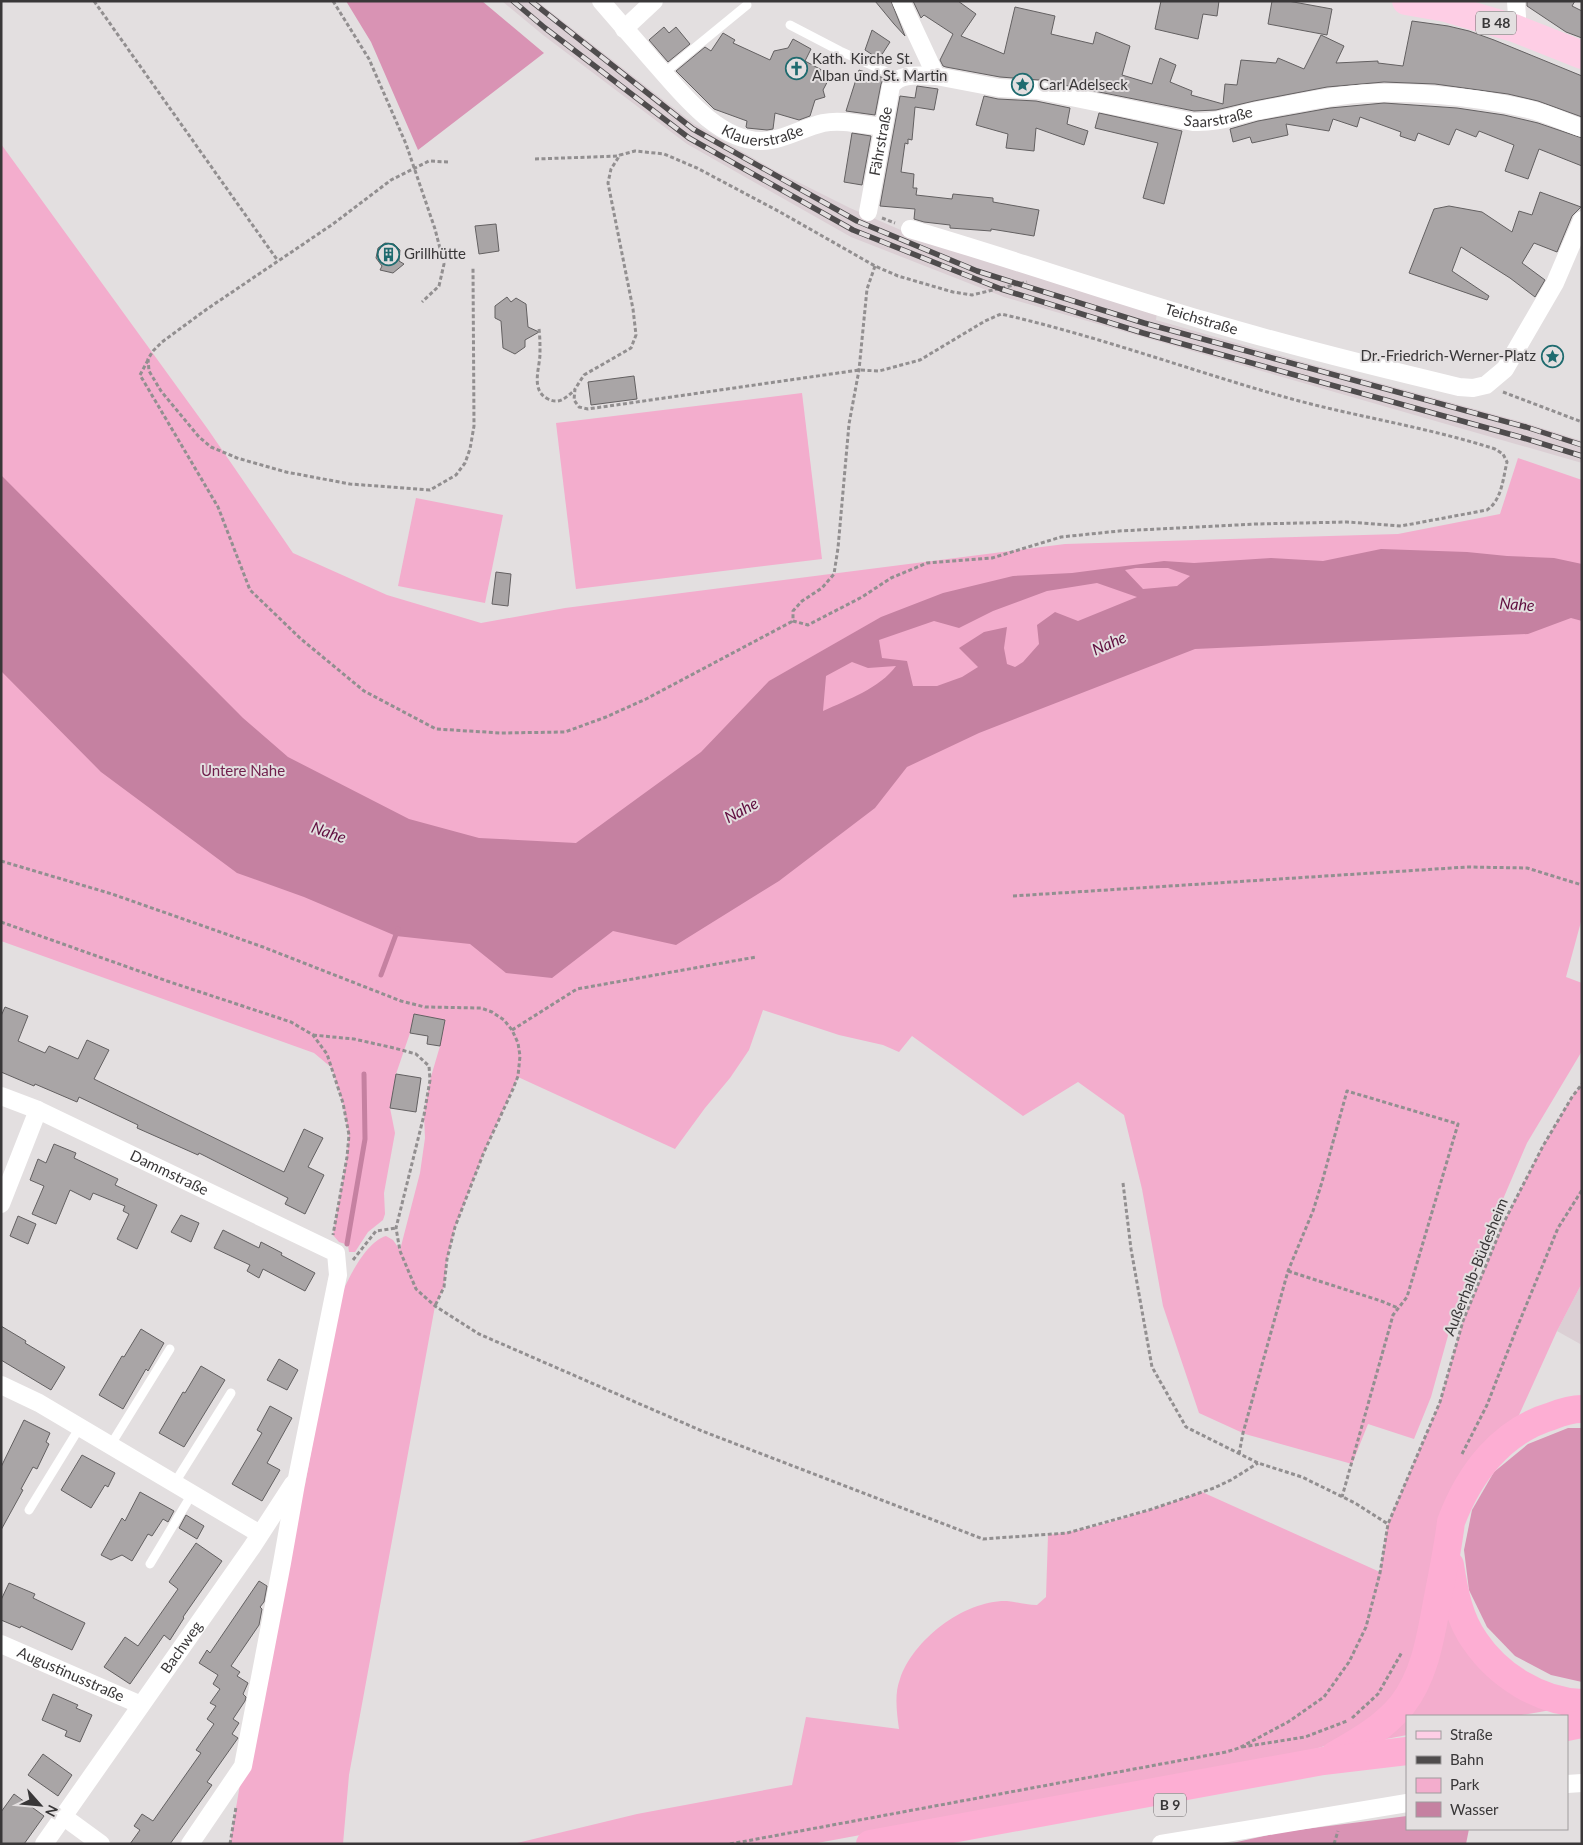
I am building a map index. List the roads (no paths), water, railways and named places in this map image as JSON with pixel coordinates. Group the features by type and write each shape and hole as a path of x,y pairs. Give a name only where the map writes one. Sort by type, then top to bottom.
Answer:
{"highway":[{"path":"1323,1761 1368,1737 1403,1704 1414,1686 1425,1661 1451,1522 1473,1476 1495,1449 1517,1432 1542,1418 1572,1409 1582,1409"},
{"path":"1448,1546 1454,1591 1474,1641 1509,1676 1550,1698 1582,1703"},
{"path":"1568,1727 1582,1724"},
{"path":"1568,1736 1582,1736"},
{"name":"B 9","path":"870,1844 1323,1761 1406,1751"},
{"name":"B 9","path":"964,1844 1406,1759"}],"main road":[{"name":"B 48","path":"1406,1 1446,8 1514,28 1582,55"}],"street":[{"name":"Klauerstraße","path":"601,1 694,107 734,134 752,140 770,140 820,124 836,121 883,128"},
{"path":"624,29 654,1"},
{"path":"900,78 936,76 901,1"},
{"path":"1514,28 1517,18 1516,1"},
{"name":"Saarstraße","path":"936,76 998,88 1038,90 1193,122 1211,123 1255,112 1339,96 1373,92 1431,95 1490,102 1530,109 1582,128"},
{"name":"Fährstraße","path":"868,212 891,86 894,81 900,78"},
{"name":"Teichstraße","path":"910,229 989,252 1051,274 1208,322 1370,365 1459,387 1473,388 1486,385 1505,369 1525,343 1555,283 1582,220"},
{"name":"Dammstraße","path":"1,1096 38,1110 336,1253"},
{"path":"1,1204 38,1110"},
{"name":"Bachweg","path":"190,1844 243,1766 297,1478 338,1275 336,1253"},
{"path":"1,1385 39,1403 260,1534"},
{"name":"Bachweg","path":"44,1844 297,1478"},
{"name":"Augustinusstraße","path":"1,1644 141,1705"},
{"path":"1568,1784 1582,1783"},
{"path":"1161,1844 1406,1803"},
{"path":"64,1817 102,1844"}],"lane":[{"path":"664,73 747,5"},
{"path":"790,25 840,51 900,78"},
{"path":"110,1446 170,1349"},
{"path":"174,1484 231,1393"},
{"path":"29,1510 80,1427"},
{"path":"150,1564 192,1494"}],"water":[{"name":"Nahe","path":"1,475 243,718 288,757 409,819 479,838 576,843 701,752 769,681 881,617 943,593 1013,576 1072,573 1164,561 1194,563 1271,558 1323,561 1381,549 1554,558 1582,564 1582,621 1571,618 1528,634 1195,649 979,733 907,767 875,808 779,881 676,945 613,931 552,978 506,973 470,944 396,936 304,897 237,873 101,772 1,671","holes":["1168,568 1190,576 1177,586 1143,589 1125,570","1097,583 1137,597 1078,621 1055,612 1037,625 1039,644 1023,662 1015,667 1007,664 1004,648 1007,627 984,632 959,648 978,667 962,677 937,686 913,686 907,661 882,658 879,640 934,621 959,628 993,611 1047,591","852,662 868,668 896,666 872,687 823,711 826,676"]}],"waterway":[{"path":"381,975 398,929"},
{"path":"347,1244 365,1139 364,1074"}],"railway":[{"path":"513,1 545,28 689,138 853,230 1001,289 1143,333 1520,437 1582,456"},
{"path":"531,1 693,129 857,221 977,271 1144,323 1526,427 1582,445"}],"place":[{"name":"Kath. Kirche St. Alban und St. Martin","path":"796,68"},
{"name":"Carl Adelseck","path":"1023,85"},
{"name":"Grillhütte","path":"388,254"},
{"name":"Dr.-Friedrich-Werner-Platz","path":"1552,356"}],"park label":[{"name":"Untere Nahe","path":"243,771"}]}
